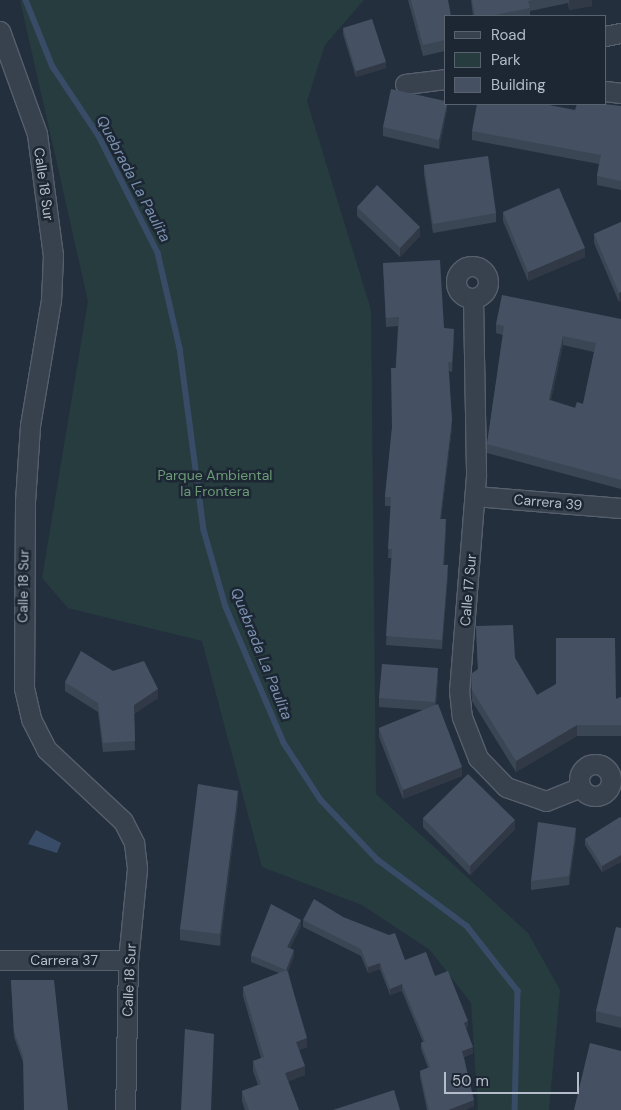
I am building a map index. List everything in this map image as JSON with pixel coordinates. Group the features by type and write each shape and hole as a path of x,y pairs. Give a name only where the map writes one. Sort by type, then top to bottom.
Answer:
{"street":[{"name":"Calle 18 Sur","path":"0,31 37,134 53,255 25,502 24,688 31,719 46,749 123,821 134,843 137,869 128,960 124,1110"},
{"path":"606,36 621,33"},
{"path":"405,84 444,80"},
{"path":"606,90 621,93"},
{"name":"Calle 17 Sur","path":"473,298 475,496 459,690 469,738 490,774 527,797 562,798 580,788"},
{"name":"Carrera 39","path":"475,496 621,508"},
{"name":"Carrera 37","path":"0,960 128,960"}],"green space":[{"name":"Parque Ambiental la Frontera","path":"20,0 364,0 325,45 307,101 371,310 376,794 528,933 560,990 549,1110 478,1110 471,1003 430,950 362,905 262,867 202,641 68,608 42,578 88,301"}],"water":[{"path":"36,830 61,843 57,853 28,844"}],"building":[{"path":"411,0 448,0 451,15 444,15 444,40 423,45"},
{"path":"472,0 532,0 528,1 530,8 494,15 475,15"},
{"path":"372,19 386,62 356,71 343,28"},
{"path":"391,89 444,101 444,105 447,105 439,140 383,127"},
{"path":"477,105 549,105 575,110 577,105 621,106 621,181 597,176 601,155 472,131"},
{"path":"488,156 496,213 433,224 424,165"},
{"path":"377,185 420,227 400,248 357,207"},
{"path":"559,188 585,248 528,272 503,212"},
{"path":"621,222 621,292 619,293 594,234"},
{"path":"440,260 444,328 454,329 452,362 448,362 452,419 440,519 446,519 443,565 448,565 442,640 386,636 392,549 388,549 391,497 385,497 392,427 391,368 396,368 399,317 386,318 383,263"},
{"path":"502,295 621,319 621,480 487,444 504,326 496,324","holes":["563,336 596,343 583,404 577,402 575,408 549,400"]},
{"path":"513,625 515,658 537,695 556,684 556,638 615,638 616,699 621,697 621,725 577,725 516,761 472,690 471,674 478,669 476,626"},
{"path":"81,651 113,671 144,661 158,689 134,705 135,741 103,743 98,703 65,682"},
{"path":"382,664 438,668 435,702 379,698"},
{"path":"438,704 462,767 403,790 379,728"},
{"path":"468,774 515,820 470,866 423,818"},
{"path":"198,784 238,791 220,934 180,929"},
{"path":"620,817 621,855 602,866 585,839"},
{"path":"538,822 576,828 569,876 531,881"},
{"path":"314,899 343,917 389,935 395,933 405,960 426,952 435,976 448,971 468,1021 464,1023 473,1047 462,1051 474,1100 448,1110 429,1110 420,1071 430,1067 421,1043 425,1041 402,984 390,989 380,963 368,967 361,949 303,920"},
{"path":"271,904 301,920 287,947 294,950 286,970 251,955"},
{"path":"616,927 621,928 621,1017 596,1011"},
{"path":"287,970 307,1038 296,1042 305,1066 285,1073 299,1110 249,1110 242,1091 261,1084 253,1061 264,1057 243,987"},
{"path":"11,980 54,980 68,1110 24,1110 23,1056 14,1031"},
{"path":"185,1029 214,1034 211,1110 181,1110"},
{"path":"590,1043 621,1051 621,1110 574,1110"},
{"path":"394,1090 400,1110 333,1110"}],"waterway":[{"name":"Quebrada La Paulita","path":"26,0 53,67 99,136 158,253 180,348 204,530 226,607 284,743 321,800 378,860 467,926 518,991 515,1110"}]}
